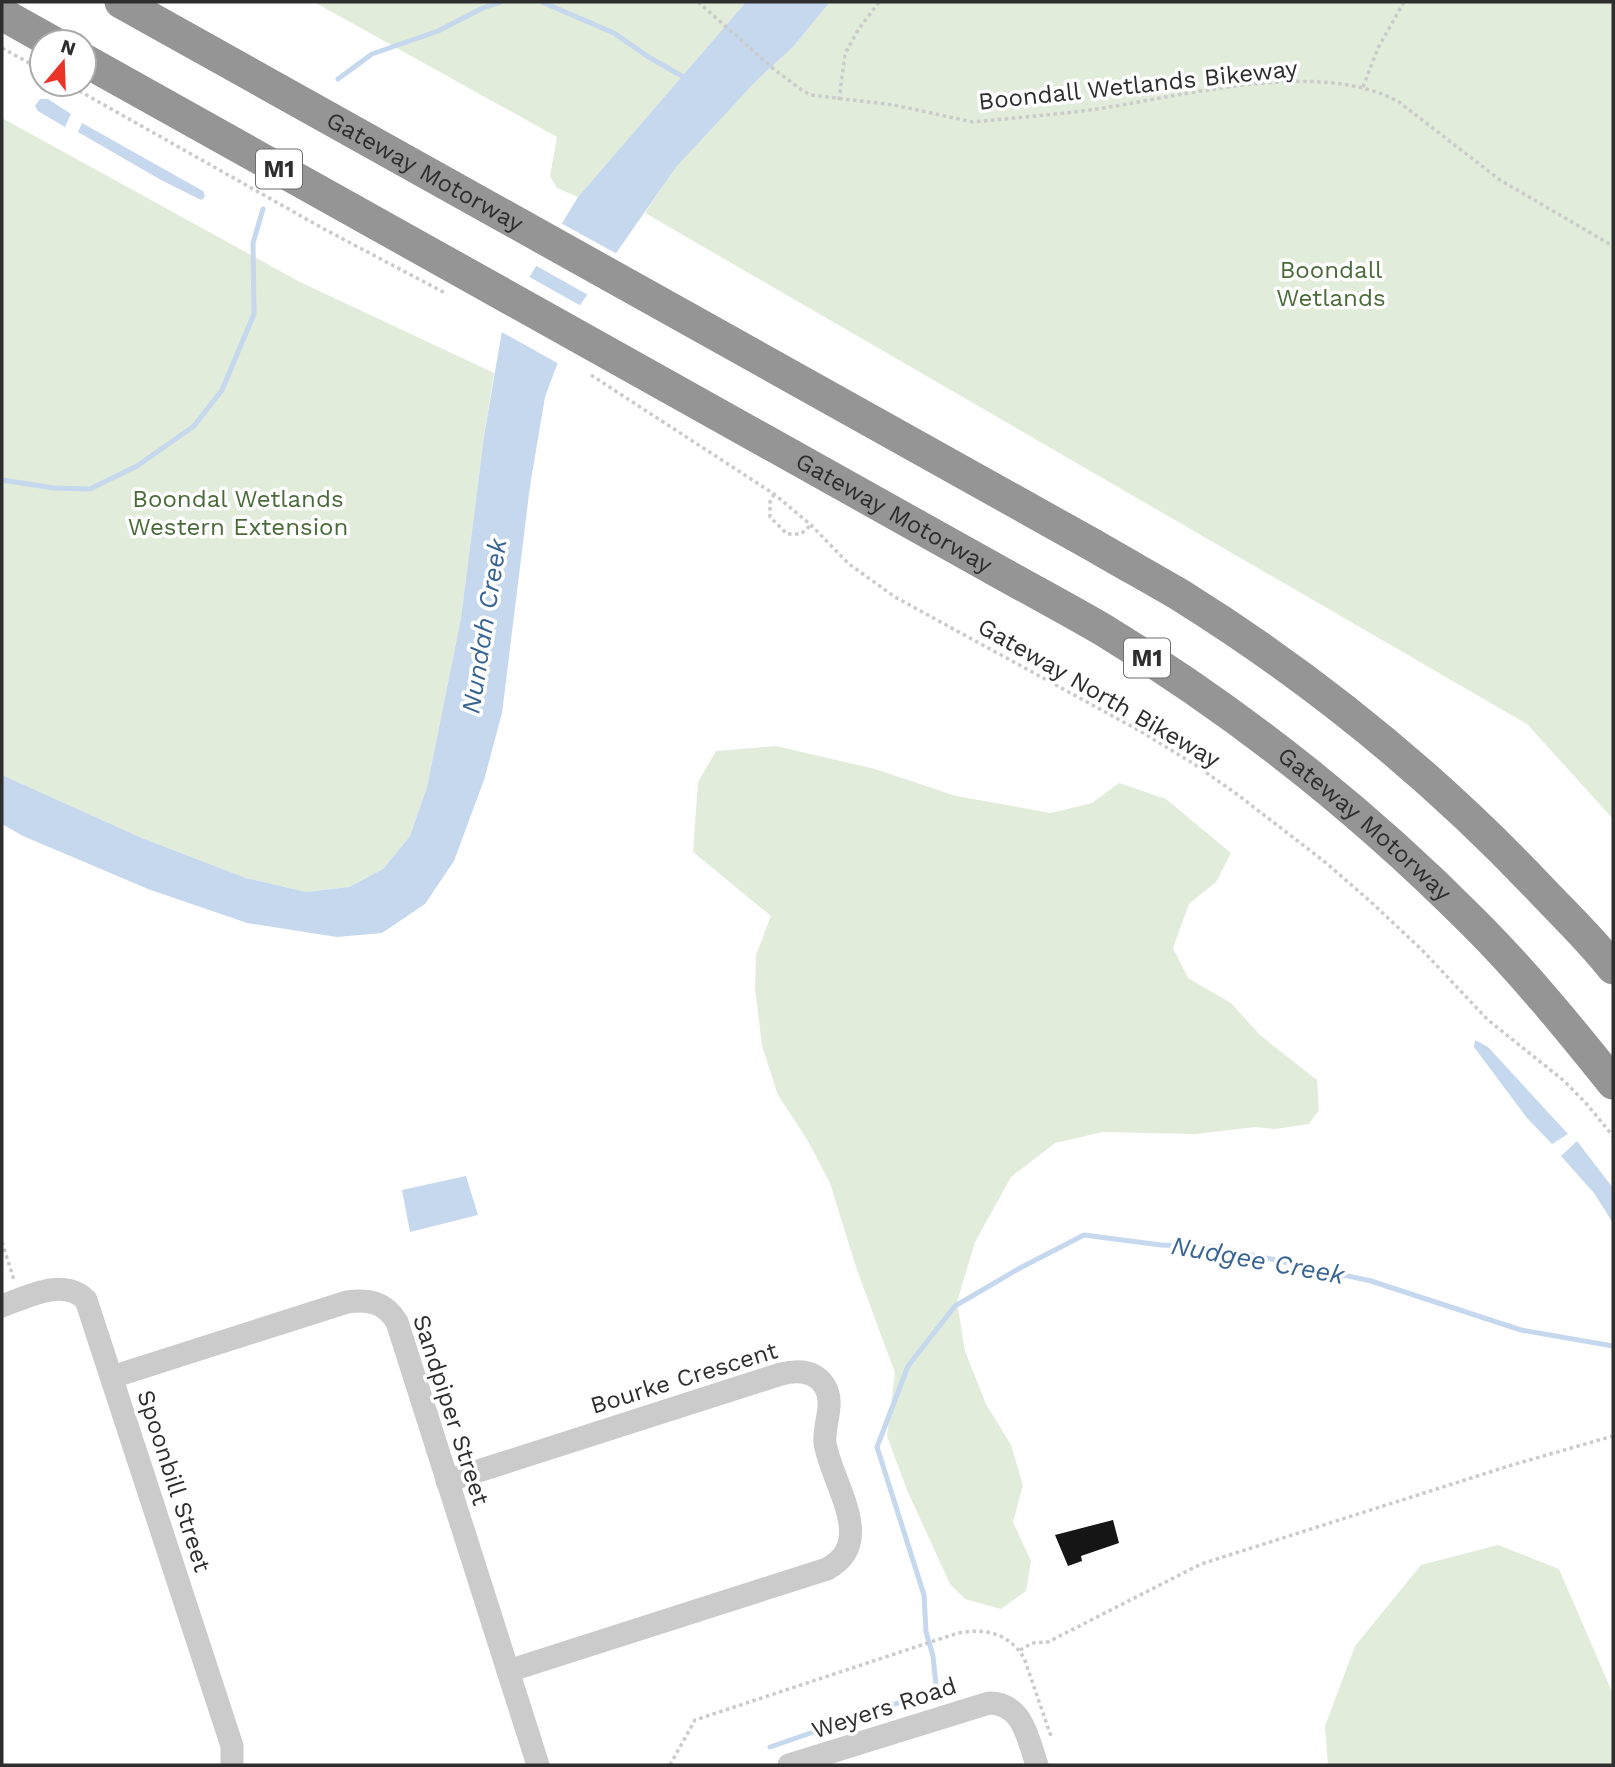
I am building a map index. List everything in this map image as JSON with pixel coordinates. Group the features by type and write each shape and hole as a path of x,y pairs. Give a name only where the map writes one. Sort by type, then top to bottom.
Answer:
{"highway":[{"name":"Gateway Motorway","path":"121,2 1181,596 1256,646 1332,702 1463,812 1523,870 1613,968"},
{"path":"2,14 28,29"},
{"name":"Gateway Motorway","path":"98,68 461,286 596,362 1104,631 1240,721 1317,780 1438,887 1525,977 1613,1083"}],"street":[{"name":"Spoonbill Street","path":"11,1303 61,1288 80,1293 91,1310 232,1746 232,1765"},
{"name":"Sandpiper Street","path":"113,1377 347,1302 365,1300 390,1309 397,1322 538,1765"},
{"name":"Bourke Crescent","path":"447,1481 781,1374 805,1372 820,1380 828,1392 830,1407 824,1432 826,1448 852,1532 848,1548 837,1563 814,1573 508,1671"},
{"name":"Weyers Road","path":"789,1765 981,1704 995,1703 1011,1710 1021,1719 1037,1765"}],"path":[{"name":"Boondall Wetlands Bikeway","path":"698,2 803,92 839,100 894,105 973,122 1090,110 1254,85 1324,83 1363,87 1399,102 1500,180 1613,246"},
{"path":"839,100 845,54 858,30 879,2"},
{"path":"1363,87 1378,48 1404,2"},
{"path":"2,48 28,62"},
{"path":"92,98 359,248 461,286"},
{"name":"Gateway North Bikeway","path":"596,362 774,494 811,525 849,564 895,597 1140,731 1194,764 1284,829 1371,902 1506,1036 1563,1080 1613,1136"},
{"path":"774,494 770,502 770,517 787,534 801,534 811,525"},
{"path":"2,1242 11,1303"},
{"path":"1020,1650 1032,1643 1048,1642 1200,1564 1499,1469 1613,1436"},
{"path":"670,1765 695,1720 958,1633 983,1631 1007,1639 1020,1650 1052,1739"}],"green space":[{"path":"314,2 746,2 578,197 557,188 550,176 557,137"},
{"name":"Boondall Wetlands","path":"830,2 1613,2 1613,819 1527,724 645,213 675,167 755,82 793,47"},
{"name":"Boondal Wetlands Western Extension","path":"2,118 300,282 494,373 461,618 427,787 410,836 383,869 349,887 306,892 246,878 142,838 2,775"},
{"path":"776,746 875,769 956,796 1051,813 1092,803 1119,783 1166,799 1231,853 1216,882 1189,904 1173,948 1188,978 1231,1003 1260,1035 1317,1080 1319,1110 1309,1124 1196,1134 1103,1132 1055,1143 1011,1177 975,1242 957,1302 965,1351 986,1404 1011,1445 1023,1485 1013,1522 1031,1561 1026,1591 1001,1609 965,1599 950,1584 907,1490 887,1436 895,1373 856,1267 830,1183 808,1141 778,1095 762,1046 755,988 756,955 771,916 693,852 698,782 716,751"},
{"path":"1498,1545 1559,1569 1613,1694 1613,1765 1328,1765 1325,1726 1355,1646 1421,1565"}],"water":[{"name":"Nundah Creek","path":"746,2 830,2 793,47 755,82 676,167 578,308 545,397 530,486 502,713 484,780 454,861 425,904 382,933 337,937 247,923 148,889 23,836 2,824 2,775 142,838 246,878 306,892 349,887 383,869 410,836 427,787 461,618 484,436 502,331 513,304 578,197"},
{"path":"40,99 48,99 71,114 65,127 38,111 35,106"},
{"path":"82,123 203,191 205,197 201,200 161,180 78,132"},
{"path":"1475,1040 1488,1047 1568,1134 1552,1144 1527,1118 1474,1047"},
{"path":"1577,1141 1613,1188 1613,1223 1594,1193 1561,1156"},
{"path":"466,1176 478,1215 410,1232 402,1190"}],"pier":[{"path":"559,222 619,255 590,296 533,264"},
{"path":"526,275 583,307 561,365 498,330"}],"building":[{"path":"1113,1520 1119,1543 1081,1556 1082,1561 1068,1566 1055,1535"}],"waterway":[{"path":"338,79 372,54 438,31 501,2"},
{"path":"542,2 614,33 687,79"},
{"path":"2,480 54,488 90,489 137,466 194,426 222,390 254,314 253,243 263,209"},
{"name":"Nudgee Creek","path":"770,1747 933,1691 936,1685 933,1656 926,1632 924,1595 877,1447 908,1366 955,1306 1084,1235 1161,1245 1216,1247 1371,1281 1521,1330 1613,1346"}]}
